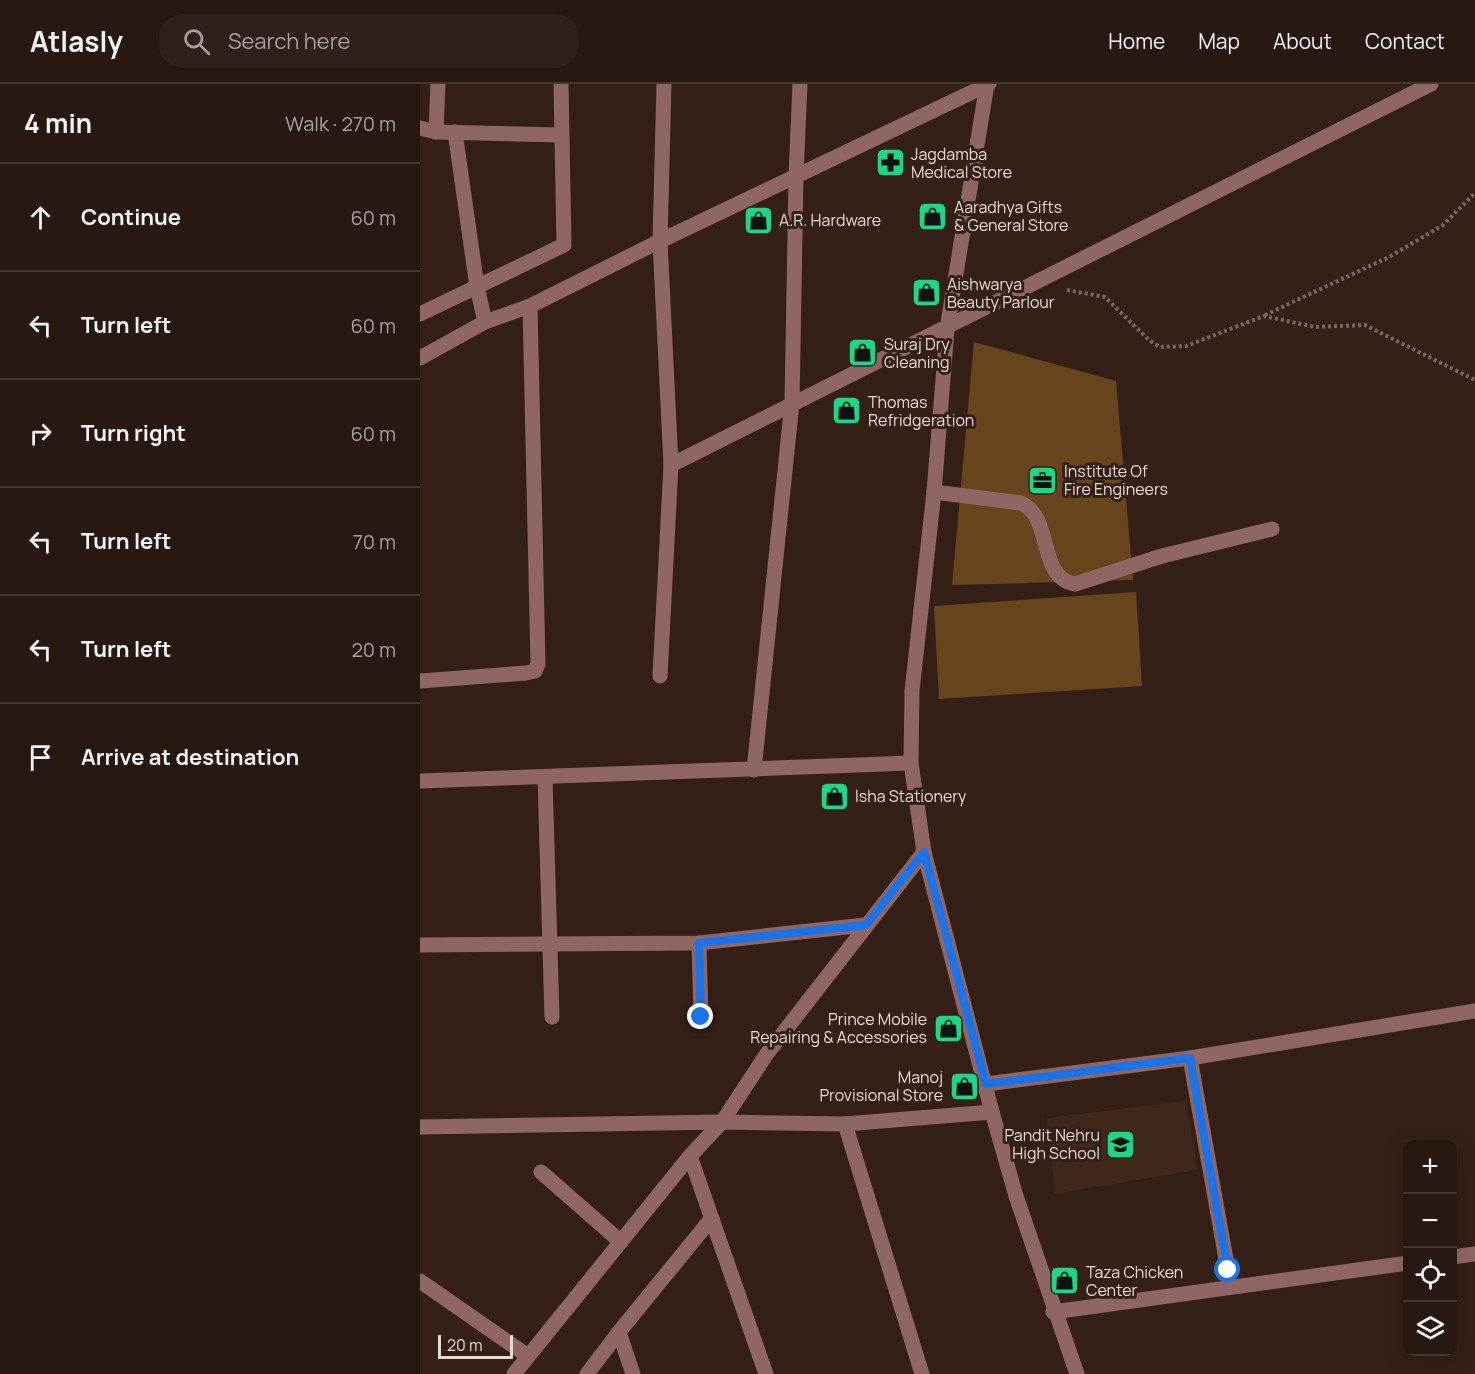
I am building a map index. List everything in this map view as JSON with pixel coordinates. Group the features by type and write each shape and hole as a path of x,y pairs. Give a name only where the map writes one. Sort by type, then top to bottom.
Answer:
{"street":[{"path":"436,132 438,84"},
{"path":"420,314 564,244 560,135 561,84"},
{"path":"660,676 670,465 660,241 664,84"},
{"path":"754,770 792,403 800,84"},
{"path":"670,465 1431,84"},
{"path":"420,358 486,322 530,306 660,241 987,85"},
{"path":"987,85 947,328 934,492 912,691 911,763 924,852 992,1112 1053,1312 1077,1374"},
{"path":"420,128 436,132 560,135"},
{"path":"455,132 477,287 486,322"},
{"path":"420,681 526,673 535,671 538,664 530,306"},
{"path":"934,492 1021,502 1030,507 1036,515 1056,575 1065,583 1075,585 1161,556 1272,528"},
{"path":"420,781 911,763"},
{"path":"545,778 552,1017"},
{"path":"514,1374 690,1156 722,1122 766,1054 924,852"},
{"path":"420,945 550,946 699,943 866,925"},
{"path":"699,943 701,1017"},
{"path":"986,1084 1190,1058 1475,1011"},
{"path":"1190,1058 1228,1270"},
{"path":"420,1127 722,1122 845,1124 992,1112"},
{"path":"845,1124 922,1374"},
{"path":"690,1156 766,1374"},
{"path":"541,1172 621,1242"},
{"path":"587,1374 712,1218"},
{"path":"1457,1256 1475,1254"},
{"path":"1053,1312 1403,1264"},
{"path":"420,1281 528,1356"},
{"path":"619,1332 633,1374"}],"path":[{"path":"1063,289 1105,297 1149,340 1160,346 1186,346 1264,316 1389,257 1443,225 1475,193"},
{"path":"1264,316 1315,327 1365,325 1475,380"}],"shaded area":[{"name":"Pandit Nehru High School","path":"1186,1101 1198,1170 1055,1194 1047,1118"}],"building":[{"name":"Institute Of Fire Engineers","path":"974,342 1116,381 1133,580 952,585"},
{"path":"1136,592 1142,686 939,699 934,606"}],"place":[{"name":"Jagdamba Medical Store","path":"890,163"},
{"name":"Aaradhya Gifts & General Store","path":"933,216"},
{"name":"A.R. Hardware","path":"758,220"},
{"name":"Aishwarya Beauty Parlour","path":"926,293"},
{"name":"Suraj Dry Cleaning","path":"863,353"},
{"name":"Thomas Refridgeration","path":"847,411"},
{"name":"Institute Of Fire Engineers","path":"1043,480"},
{"name":"Isha Stationery","path":"834,796"},
{"name":"Prince Mobile Repairing & Accessories","path":"948,1028"},
{"name":"Manoj Provisional Store","path":"964,1086"},
{"name":"Pandit Nehru High School","path":"1121,1144"},
{"name":"Taza Chicken Center","path":"1065,1281"}],"route":[{"path":"701,1017 699,943 866,925 924,852 986,1084 1190,1058 1228,1270"}]}
